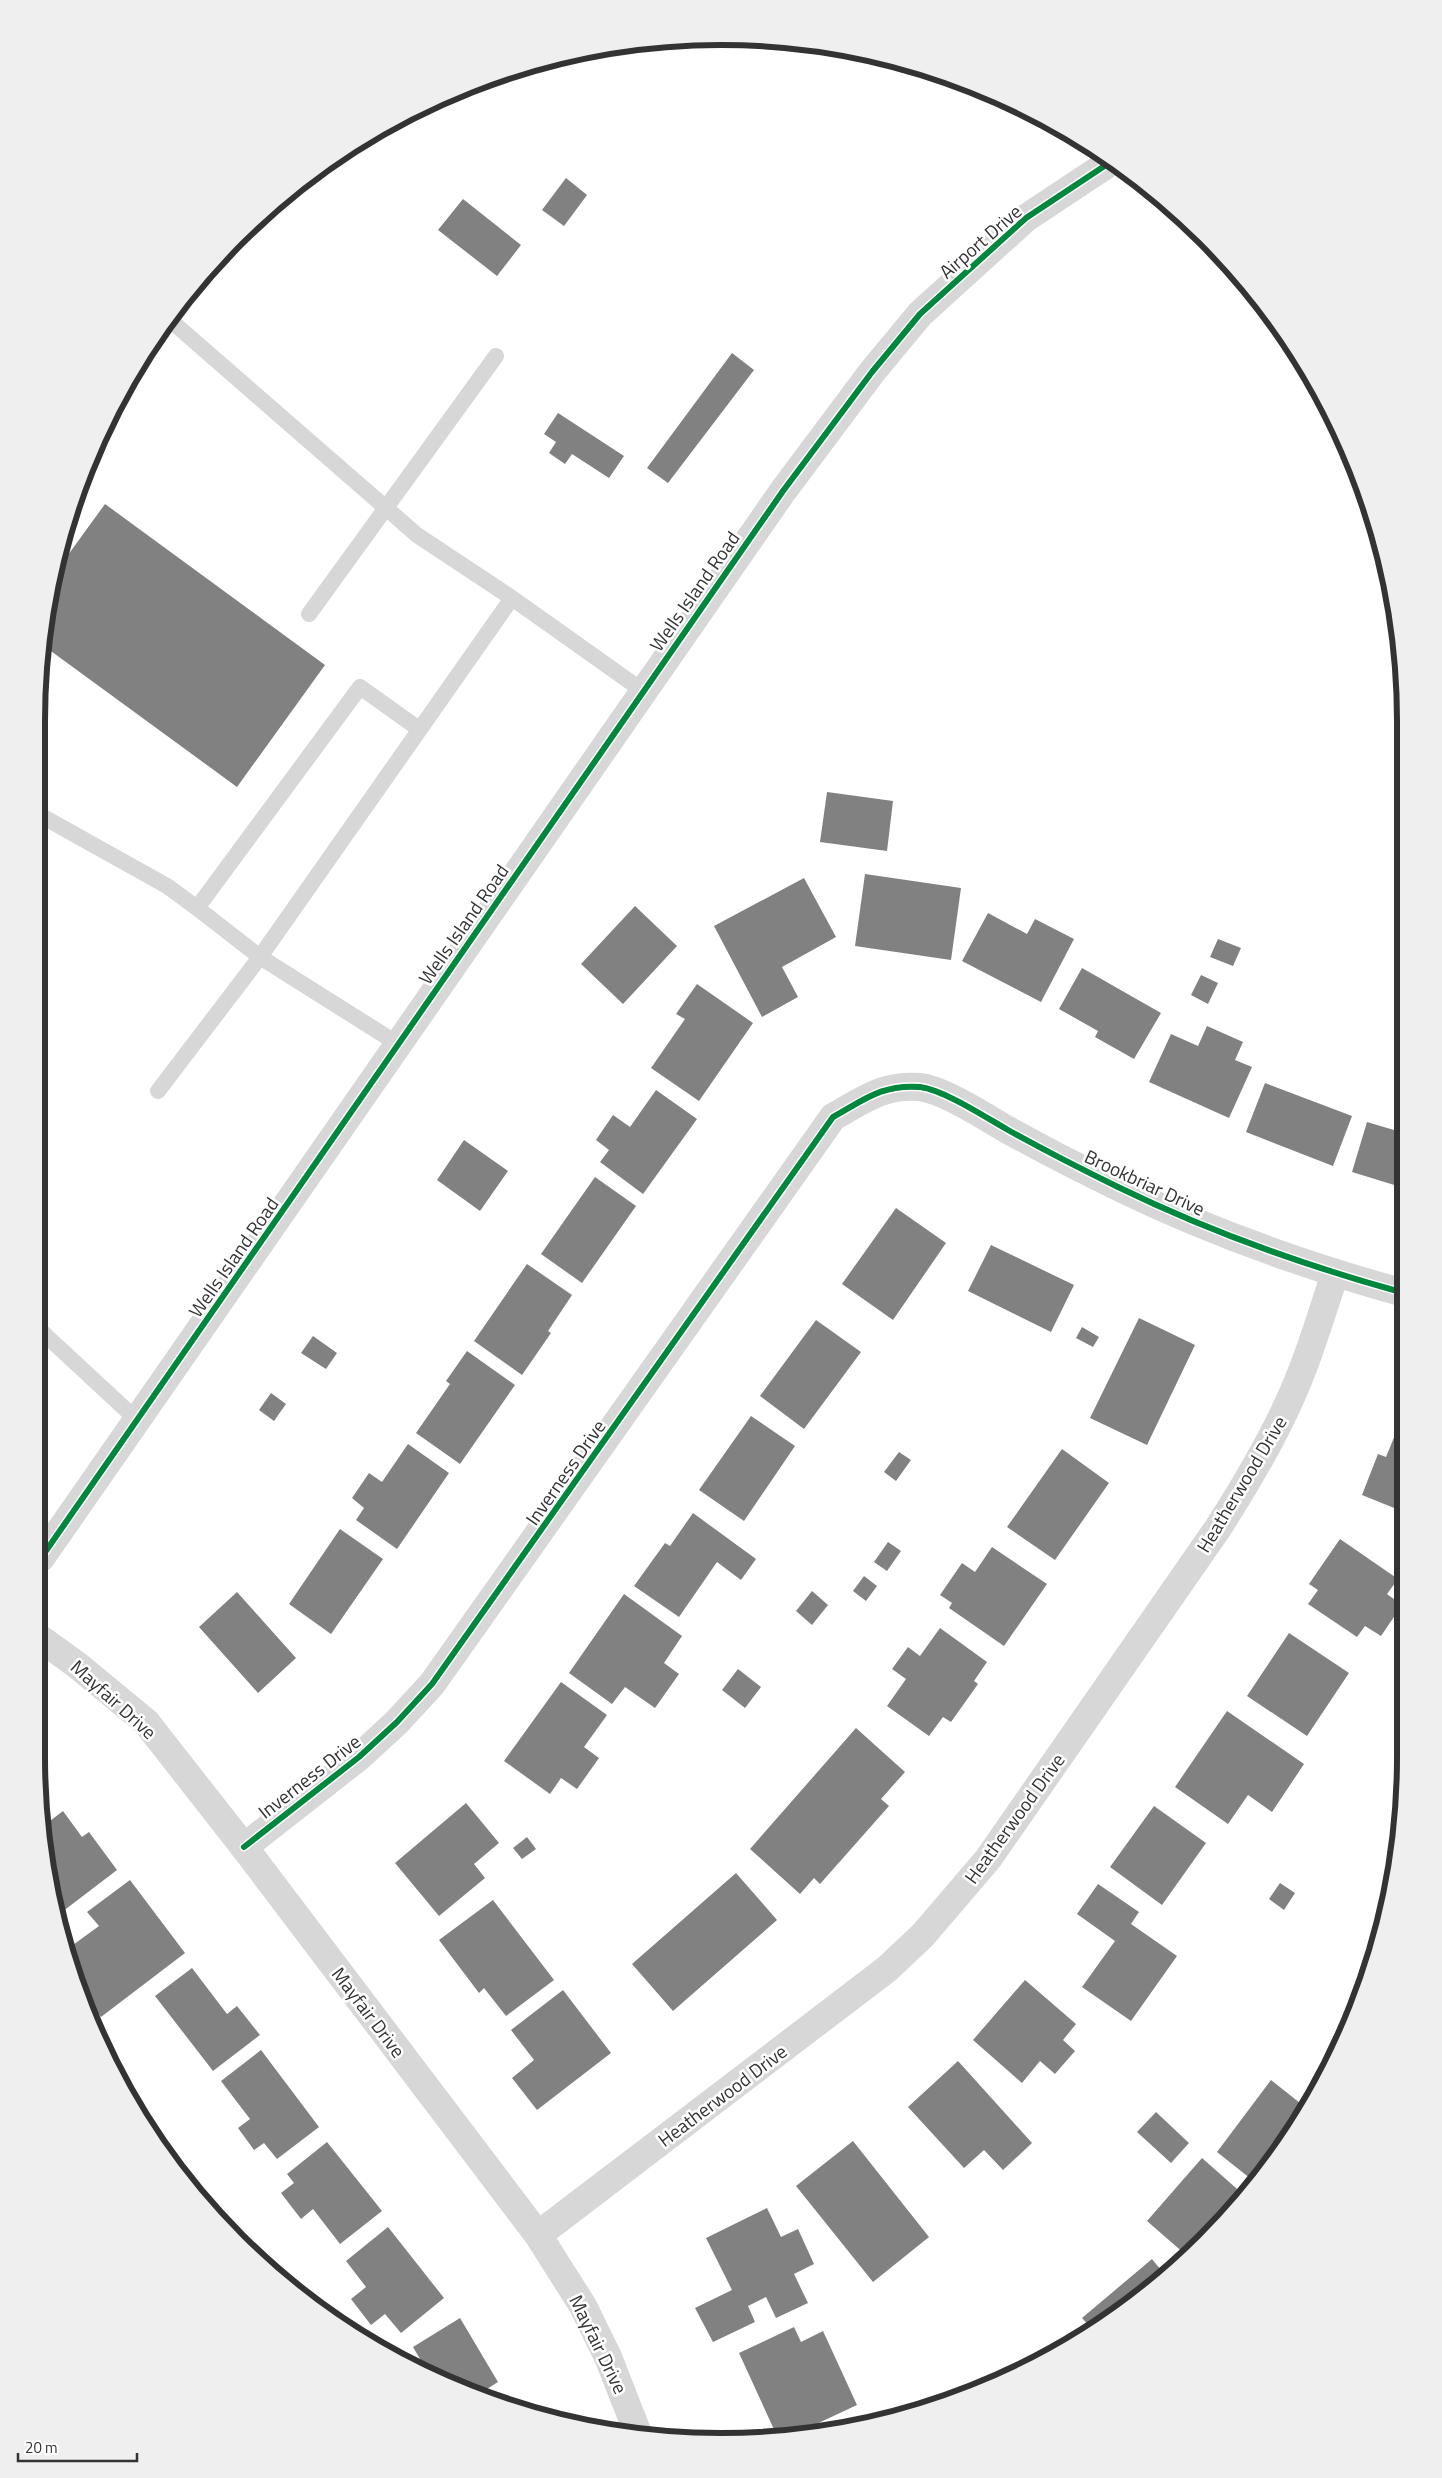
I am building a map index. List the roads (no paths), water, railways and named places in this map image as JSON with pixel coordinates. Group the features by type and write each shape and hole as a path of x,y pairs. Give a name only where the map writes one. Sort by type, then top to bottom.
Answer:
{"street":[{"name":"Airport Drive","path":"920,314 1026,218 1106,165"},
{"name":"Wells Island Road","path":"45,1552 783,490 872,372 920,314"},
{"name":"Brookbriar Drive","path":"882,1090 894,1087 922,1087 952,1099 1035,1145 1119,1188 1205,1226 1335,1274 1397,1291"},
{"name":"Inverness Drive","path":"244,1846 359,1757 397,1722 432,1684 833,1117 882,1090"},
{"name":"Heatherwood Drive","path":"538,2234 887,1969 923,1936 988,1859 1218,1528 1248,1481 1287,1406 1309,1354 1335,1274"},
{"name":"Mayfair Drive","path":"45,1642 77,1665 146,1722 244,1846 538,2234 583,2306 608,2357 636,2427"}],"lane":[{"path":"174,324 386,506 417,535 512,598 643,691"},
{"path":"309,614 496,356"},
{"path":"158,1091 260,956 512,598"},
{"path":"197,908 360,687 419,729"},
{"path":"45,818 167,886 260,956 398,1044"},
{"path":"45,1335 137,1420"}]}
